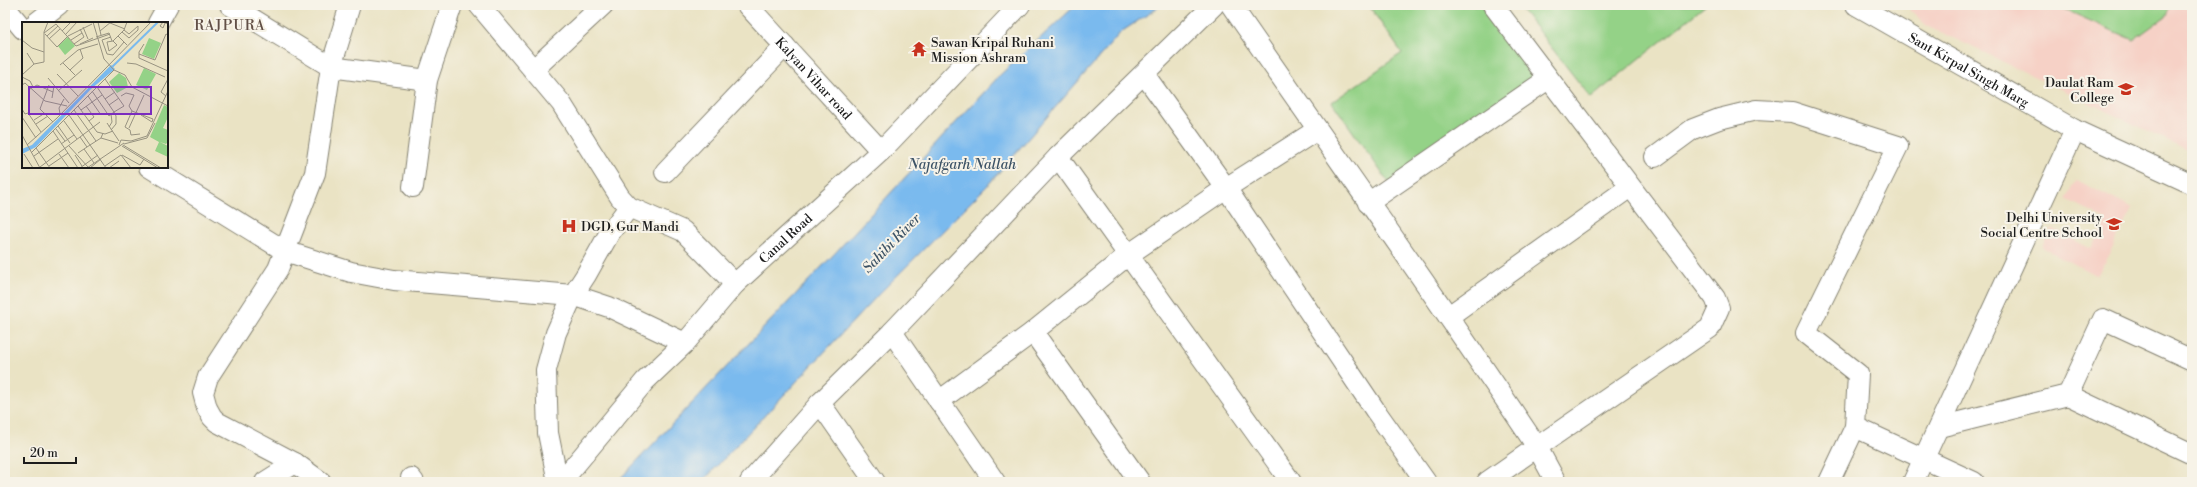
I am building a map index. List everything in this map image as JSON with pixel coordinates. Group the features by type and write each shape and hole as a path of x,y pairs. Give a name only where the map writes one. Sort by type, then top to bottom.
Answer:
{"street":[{"path":"37,22 59,5"},
{"path":"159,22 168,5"},
{"path":"230,5 331,67 428,80"},
{"path":"321,482 295,463 218,422 207,408 203,393 208,377 278,269 315,173 331,67 350,5"},
{"path":"413,187 428,80 452,5"},
{"path":"479,5 561,103 620,197 629,207 683,231 735,284"},
{"path":"534,69 603,5"},
{"name":"Kalyan Vihar road","path":"747,5 881,151"},
{"name":"Canal Road","path":"560,482 645,382 685,343 735,284 881,151 1020,5"},
{"path":"750,482 820,403 892,332 1058,157 1214,5"},
{"path":"1231,5 1368,203 1449,316 1537,448 1556,482"},
{"path":"1487,482 1710,328 1719,308 1715,298 1493,5"},
{"name":"Sant Kirpal Singh Marg","path":"1856,5 2075,130 2192,184"},
{"path":"5,8 22,28"},
{"path":"666,172 785,46"},
{"path":"1144,74 1226,188 1426,482"},
{"path":"1368,203 1548,79"},
{"path":"1655,157 1693,129 1719,119 1756,110 1792,112 1898,146 1806,333 1858,374 1855,427 1829,482"},
{"path":"939,401 1033,332 1128,255 1226,188 1317,130"},
{"path":"1920,473 1939,427 2075,130"},
{"path":"1058,157 1291,482"},
{"path":"151,168 285,251 351,272 394,280 573,295 609,307 685,343"},
{"path":"1449,316 1630,187"},
{"path":"560,482 548,433 546,370 556,333 573,295 609,234 629,207"},
{"path":"2068,395 2103,319 2192,360"},
{"path":"892,332 995,482"},
{"path":"1033,332 1140,482"},
{"path":"1939,427 2068,395 2192,454"},
{"path":"820,403 875,482"},
{"path":"1855,427 1920,473 1974,482"},
{"path":"265,482 295,463"}],"shaded area":[{"name":"Daulat Ram College","path":"1905,5 2192,5 2192,152 1926,25"},
{"name":"Delhi University Social Centre School","path":"2077,180 2133,209 2097,276 2042,247 2052,228 2091,249 2106,220 2066,199"}],"green space":[{"path":"1491,5 1541,77 1389,183 1332,102 1402,53 1369,6"},
{"path":"1518,5 1706,5 1591,98"},
{"path":"2055,5 2171,5 2166,16 2133,40"}],"water":[{"name":"Najafgarh Nallah","path":"1076,5 1162,5 1121,32 987,186 878,295 702,482 617,482 835,253 1000,75"}],"place":[{"name":"Sawan Kripal Ruhani Mission Ashram","path":"919,49"},
{"name":"Daulat Ram College","path":"2126,89"},
{"name":"Delhi University Social Centre School","path":"2114,224"},
{"name":"DGD, Gur Mandi","path":"569,226"}],"district":[{"name":"RAJPURA","path":"230,25"}],"water label":[{"name":"Sahibi River","path":"891,243"}]}
